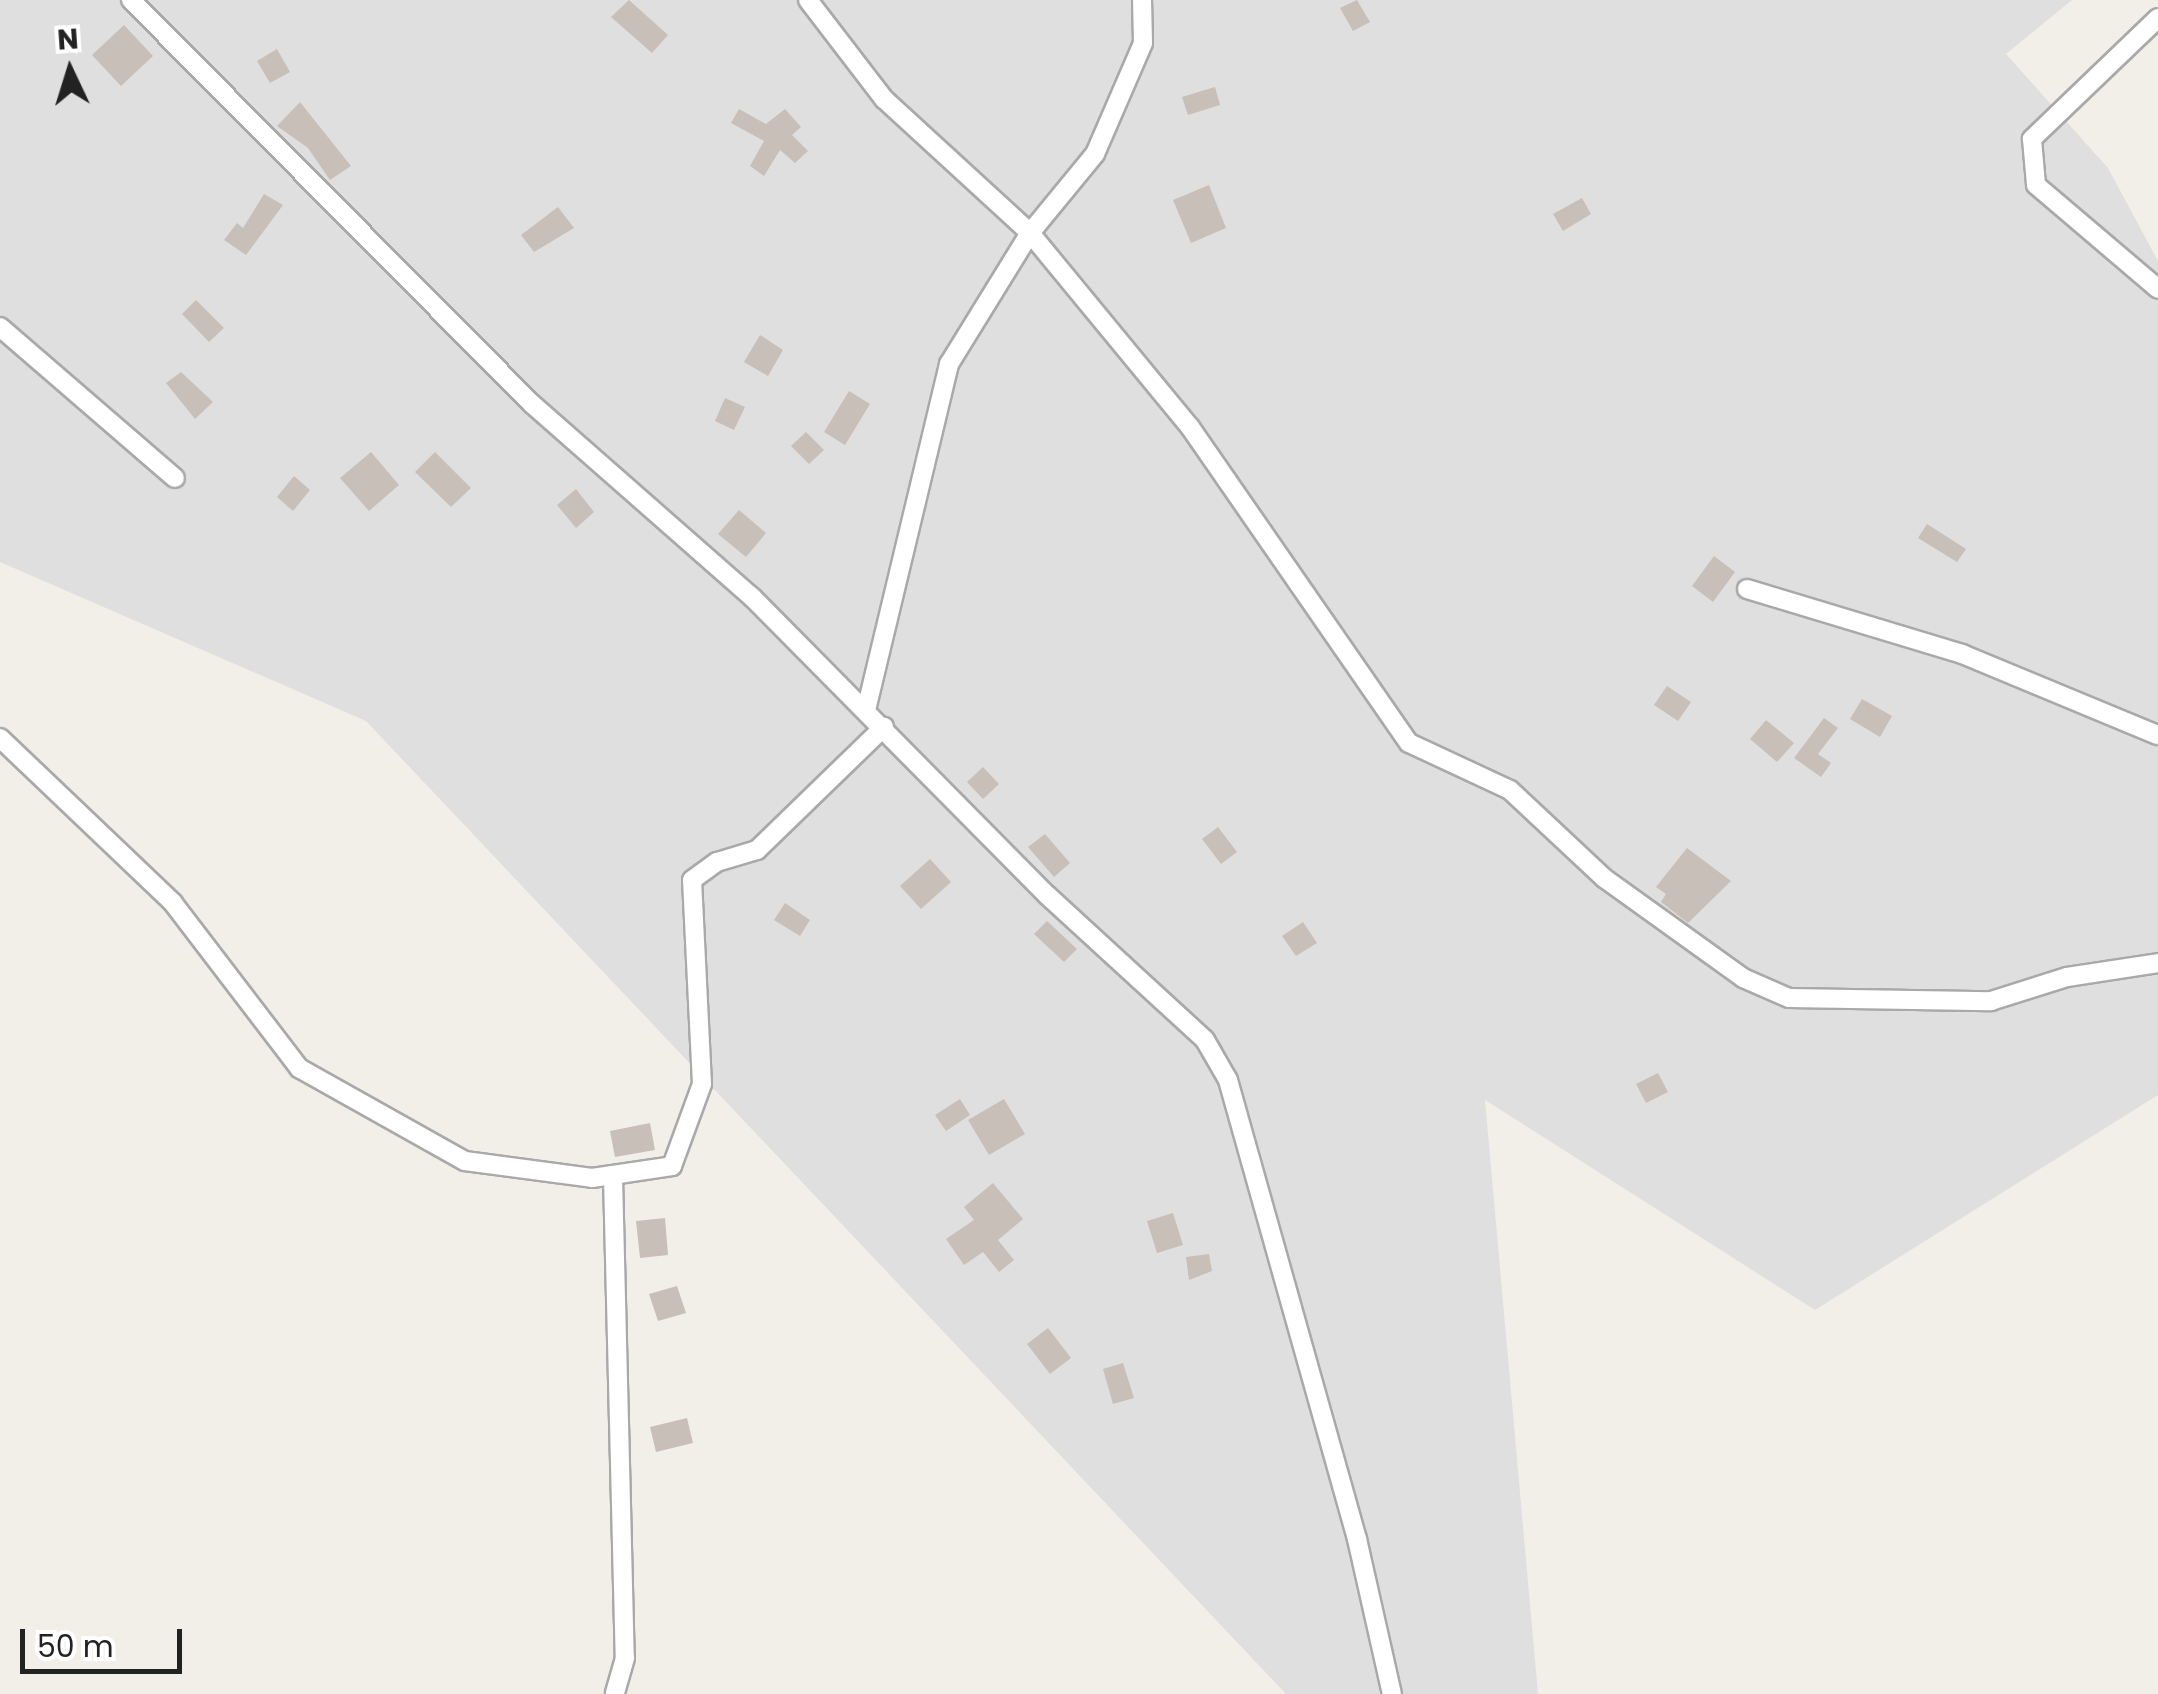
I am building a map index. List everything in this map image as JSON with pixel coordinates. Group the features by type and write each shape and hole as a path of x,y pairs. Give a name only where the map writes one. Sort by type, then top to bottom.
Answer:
{"street":[{"path":"130,0 532,404 867,706 1046,895 1176,1008 1228,1080 1357,1539 1392,1694"},
{"path":"808,0 884,99 1030,234 1190,427 1394,731 1510,790 1604,878 1744,978 1790,998 1991,1001 2067,977 2158,963"},
{"path":"867,706 936,400 968,327 1030,234 1096,154 1143,43 1142,0"},
{"path":"2158,18 2032,139 2036,185 2158,290"},
{"path":"0,327 175,478"},
{"path":"1747,589 1962,654 2158,735"},
{"path":"0,738 172,903 298,1068 466,1161 547,1176 612,1177 672,1166 702,1084 692,880 717,862 757,850 884,727"},
{"path":"612,1177 625,1658 614,1694"}],"shaded area":[{"path":"0,0 2072,0 2006,54 2108,168 2158,261 2158,1095 1815,1310 1485,1100 1538,1694 1286,1694 366,721 0,562"}],"building":[{"path":"629,0 668,35 652,53 611,17"},
{"path":"1357,0 1370,22 1353,31 1340,8"},
{"path":"124,25 153,56 121,86 92,55"},
{"path":"277,49 290,72 270,83 257,61"},
{"path":"1215,87 1220,105 1188,115 1182,97"},
{"path":"300,102 351,166 330,180 308,148 277,126"},
{"path":"739,109 766,124 785,109 801,127 792,135 808,151 795,163 780,150 764,176 750,166 764,141 731,123"},
{"path":"1209,185 1226,228 1191,243 1173,200"},
{"path":"264,194 283,205 246,255 224,240 237,223 243,228"},
{"path":"1582,198 1591,214 1563,231 1553,214"},
{"path":"558,207 574,228 534,252 521,235"},
{"path":"196,300 224,328 209,342 182,314"},
{"path":"760,335 783,350 768,376 744,362"},
{"path":"181,372 213,402 195,419 166,383"},
{"path":"849,391 870,404 845,445 824,432"},
{"path":"725,398 745,407 734,430 715,421"},
{"path":"806,432 824,450 809,464 791,446"},
{"path":"371,452 399,485 369,511 340,478"},
{"path":"435,452 471,488 451,507 415,472"},
{"path":"294,476 310,490 293,511 277,497"},
{"path":"576,489 594,512 576,528 557,505"},
{"path":"739,510 766,533 746,557 718,534"},
{"path":"1927,524 1966,549 1957,562 1918,538"},
{"path":"1714,556 1735,572 1713,602 1692,586"},
{"path":"1667,686 1691,702 1678,721 1654,705"},
{"path":"1862,699 1892,716 1880,737 1850,719"},
{"path":"1824,718 1838,728 1818,754 1831,763 1821,777 1794,758"},
{"path":"1766,720 1794,743 1777,762 1750,739"},
{"path":"983,767 999,784 983,799 967,782"},
{"path":"1218,827 1237,852 1221,864 1202,839"},
{"path":"1045,834 1070,863 1054,877 1028,847"},
{"path":"1687,848 1731,881 1688,923 1661,902 1666,894 1656,887"},
{"path":"930,859 951,882 921,909 900,886"},
{"path":"785,903 810,920 800,936 774,920"},
{"path":"1047,921 1077,949 1064,962 1034,934"},
{"path":"1303,922 1317,943 1296,956 1282,936"},
{"path":"1658,1073 1668,1092 1646,1103 1636,1084"},
{"path":"960,1099 970,1115 946,1131 935,1115"},
{"path":"1004,1099 1025,1134 989,1155 968,1120"},
{"path":"650,1123 655,1150 615,1157 610,1131"},
{"path":"993,1183 1023,1219 998,1240 1014,1260 999,1272 983,1252 964,1265 946,1239 974,1220 964,1207"},
{"path":"1173,1213 1183,1245 1157,1253 1147,1221"},
{"path":"665,1218 668,1255 640,1258 636,1221"},
{"path":"1209,1254 1212,1271 1189,1280 1186,1257"},
{"path":"677,1286 686,1313 658,1321 649,1294"},
{"path":"1048,1328 1071,1358 1050,1374 1027,1344"},
{"path":"1123,1363 1134,1398 1113,1404 1103,1369"},
{"path":"687,1418 693,1443 656,1452 650,1427"}]}
